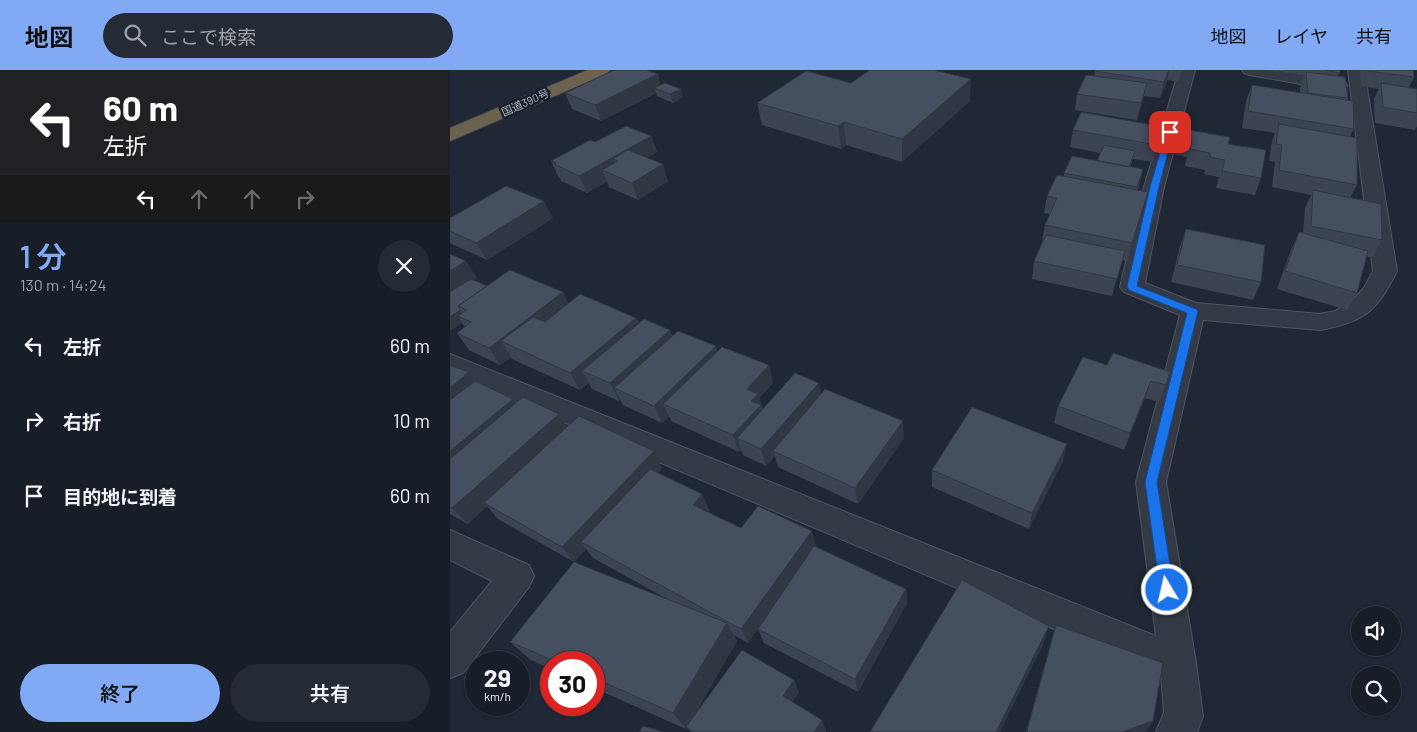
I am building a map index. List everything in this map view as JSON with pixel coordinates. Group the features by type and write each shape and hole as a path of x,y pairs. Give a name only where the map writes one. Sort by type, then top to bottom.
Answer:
{"highway":[{"name":"国道390号","path":"450,135 602,70"}],"street":[{"path":"1187,70 1154,187 1132,287 1193,311 1320,322 1341,319 1360,309 1375,292 1386,271 1358,80 1250,70"},
{"path":"1175,732 1184,717 1178,663 1151,482 1193,311"},
{"path":"450,363 1178,663"},
{"path":"450,544 517,576 450,660"}],"building":[{"path":"614,70 646,70 658,74 595,105 565,93"},
{"path":"870,70 934,70 971,79 902,139 844,122 838,126 757,103 806,71 851,83"},
{"path":"1095,70 1169,70 1164,82"},
{"path":"1325,70 1340,70 1340,73"},
{"path":"1413,70 1414,77 1368,71"},
{"path":"1306,72 1345,77 1348,98 1308,93"},
{"path":"1086,75 1147,83 1141,103 1077,94"},
{"path":"665,83 681,89 670,94 654,88"},
{"path":"1381,83 1417,89 1417,113 1383,107"},
{"path":"1252,85 1353,101 1354,129 1248,111"},
{"path":"1081,112 1164,127 1157,145 1073,130"},
{"path":"1279,124 1357,138 1357,185 1279,170 1282,145 1276,144"},
{"path":"626,126 651,136 579,176 551,161 590,140 595,142"},
{"path":"1183,129 1230,137 1228,144 1266,150 1261,178 1222,171 1225,160 1210,157 1210,153 1190,149 1192,141 1180,138"},
{"path":"1104,145 1135,151 1129,167 1097,161"},
{"path":"628,150 663,164 632,183 602,170 618,161 613,159"},
{"path":"1072,156 1143,169 1137,187 1064,173"},
{"path":"1057,175 1148,192 1132,243 1045,225 1057,198 1047,196"},
{"path":"506,186 544,201 476,243 450,231 450,218"},
{"path":"1313,190 1381,204 1382,240 1311,226"},
{"path":"1186,229 1265,245 1261,282 1177,265"},
{"path":"1299,232 1368,251 1357,293 1285,271"},
{"path":"1046,235 1125,251 1117,279 1034,261"},
{"path":"450,254 466,261 450,271"},
{"path":"510,270 563,292 489,348 457,333 471,322 458,316 467,310 458,306"},
{"path":"471,279 487,286 458,306 460,310 450,317 450,292"},
{"path":"580,294 636,318 570,373 501,341 533,317 545,322"},
{"path":"644,319 670,330 610,383 582,371"},
{"path":"678,331 716,346 654,406 614,388"},
{"path":"722,347 769,365 747,389 758,394 751,401 761,405 733,435 663,404"},
{"path":"1113,353 1170,372 1166,385 1151,381 1130,433 1058,406 1083,357 1107,365"},
{"path":"450,365 469,372 450,388"},
{"path":"795,373 819,383 761,449 737,438"},
{"path":"475,381 513,399 450,451 450,400"},
{"path":"825,389 903,421 855,488 773,451"},
{"path":"523,397 559,414 452,508 450,507 450,459"},
{"path":"972,407 1067,444 1032,513 932,470"},
{"path":"579,416 654,451 562,547 484,503"},
{"path":"650,469 702,494 693,505 741,528 758,506 812,531 741,629 581,542"},
{"path":"814,546 906,589 855,679 758,629"},
{"path":"574,562 727,623 673,713 605,683 605,651 540,651 540,655 510,642"},
{"path":"962,580 1049,626 996,732 870,732"},
{"path":"1056,625 1163,663 1153,721 1122,732 1027,731"},
{"path":"742,650 794,680 783,696 822,720 814,732 695,732 686,727"},
{"path":"643,726 664,732 639,732"}],"route":[{"path":"1167,590 1151,482 1193,311 1132,287 1154,187 1170,132"}]}
